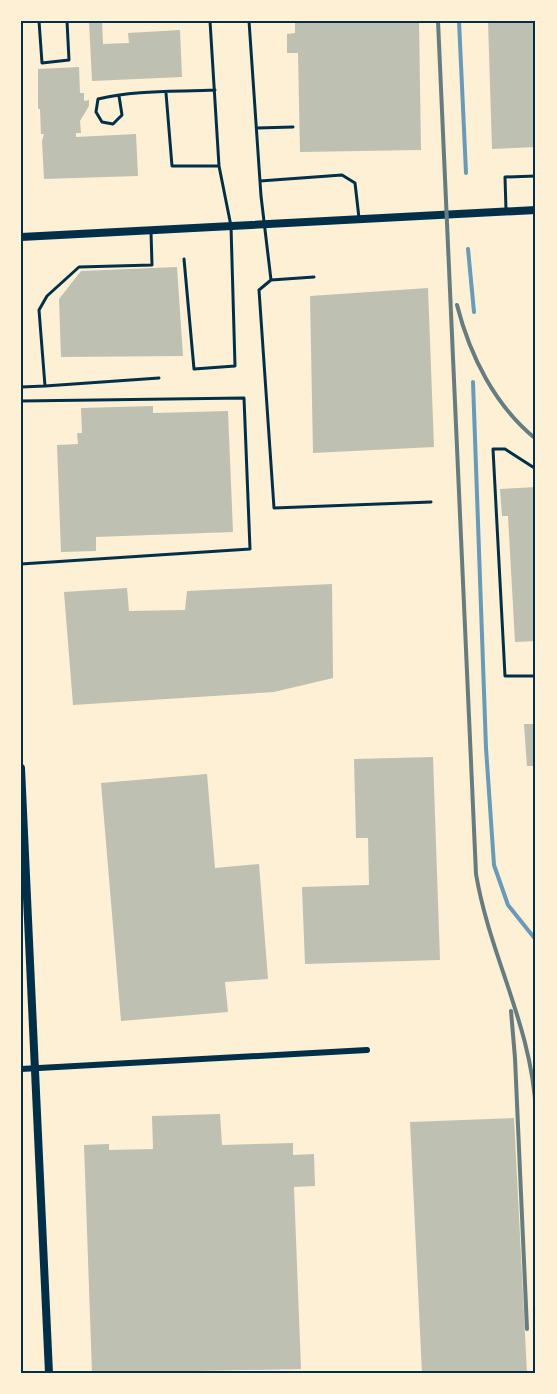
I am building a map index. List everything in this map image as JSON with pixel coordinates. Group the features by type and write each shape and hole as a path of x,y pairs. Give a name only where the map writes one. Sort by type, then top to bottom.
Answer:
{"street":[{"path":"21,237 536,210"},
{"path":"21,768 49,1373"},
{"path":"21,1069 367,1050"}],"lane":[{"path":"39,21 42,63 69,60 67,21"},
{"path":"184,260 194,369 236,366 231,226 219,166 210,21"},
{"path":"249,21 260,181 271,280"},
{"path":"119,96 122,115 113,124 102,122 96,112 98,99 119,96 215,90"},
{"path":"166,93 172,166 219,166"},
{"path":"257,128 293,127"},
{"path":"260,181 342,175 350,178 357,192 359,218"},
{"path":"506,211 505,177 536,176"},
{"path":"45,386 39,310 47,296 79,267 152,265 151,231"},
{"path":"314,277 271,280 259,290 274,508 431,502"},
{"path":"21,387 159,378"},
{"path":"21,401 244,398 250,549 21,564"},
{"path":"536,469 505,449 493,449 505,676 536,676"}],"building":[{"path":"89,21 102,21 103,44 129,43 128,33 180,30 182,77 92,81"},
{"path":"295,21 419,21 421,150 300,152 298,53 287,53 287,34 295,33"},
{"path":"488,21 536,21 536,147 492,149"},
{"path":"79,67 80,93 84,93 84,101 89,100 89,106 80,121 81,133 76,133 76,137 136,134 138,176 44,179 42,141 44,134 41,134 40,109 38,109 38,69"},
{"path":"177,267 183,356 61,357 59,299 81,271"},
{"path":"428,288 434,447 313,453 310,296"},
{"path":"153,406 153,413 228,411 233,532 96,537 96,551 61,552 57,445 78,444 77,433 82,433 81,408"},
{"path":"536,487 536,641 515,642 508,516 502,516 500,489"},
{"path":"332,584 333,678 274,692 73,705 64,592 127,588 129,611 185,610 187,591"},
{"path":"524,724 536,724 536,766 527,766"},
{"path":"433,757 440,960 305,964 302,887 369,885 368,838 356,838 354,759"},
{"path":"207,774 215,868 259,864 268,979 225,982 228,1012 121,1021 101,783"},
{"path":"220,1114 222,1145 293,1143 293,1155 314,1154 315,1186 294,1187 301,1369 92,1373 84,1145 109,1144 109,1150 153,1149 152,1116"},
{"path":"514,1118 527,1373 422,1373 410,1122"}],"waterway":[{"path":"459,21 466,173"},
{"path":"468,249 474,312"},
{"path":"473,382 486,748 494,865 508,905 536,940"}],"railway":[{"path":"438,21 476,874 482,905 527,1051 536,1113"},
{"path":"457,305 469,343 496,396 521,426 536,439"},
{"path":"511,1011 527,1329"}]}
